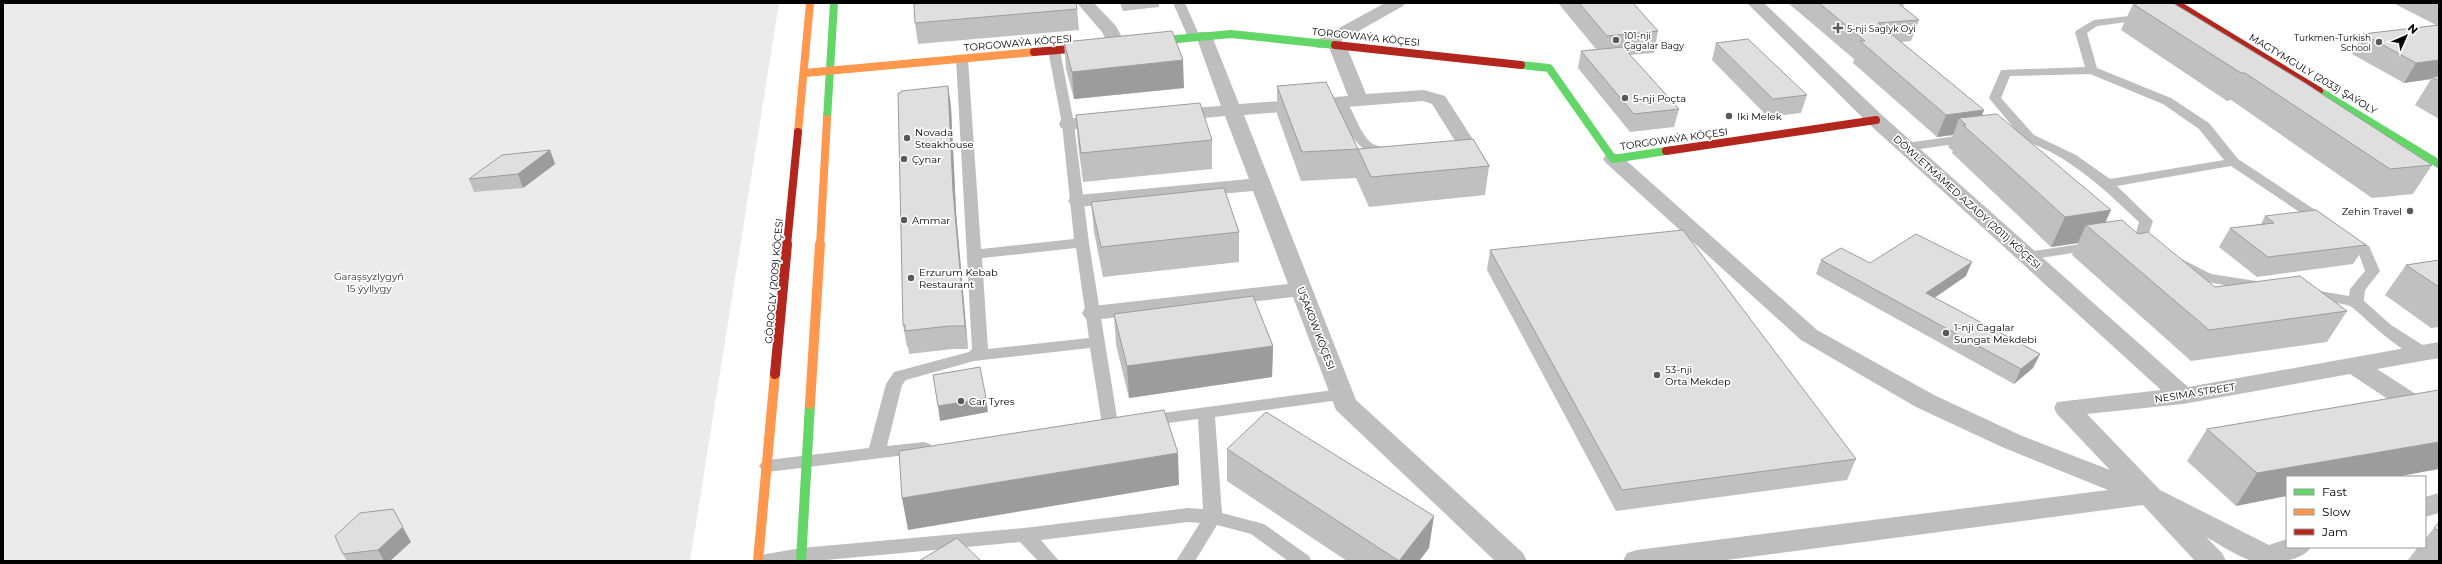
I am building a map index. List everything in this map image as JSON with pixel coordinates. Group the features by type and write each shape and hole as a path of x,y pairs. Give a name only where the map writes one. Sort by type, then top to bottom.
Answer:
{"street":[{"name":"GÖROGLY (2009) KÖÇESI","path":"758,561 805,73 810,3"},
{"path":"801,558 834,3"},
{"path":"1085,3 1110,30 1117,45"},
{"path":"1359,100 1330,45 1397,3"},
{"name":"DÖWLETMÄMED AZADY (2011) KÖÇESI","path":"1755,3 1876,120 2183,396"},
{"name":"MAGTYMGULY (2033) ŞAÝOLY","path":"2175,3 2439,164"},
{"name":"TORGOWAÝA KÖÇESI","path":"805,73 1231,34 1549,68 1613,159 1876,120"},
{"name":"UŞAKOW KÖÇESI","path":"1199,37 1232,109 1345,404 1513,561"},
{"path":"1154,116 1340,101 1424,95 1431,96 1439,100 1460,145 1485,173"},
{"path":"1068,124 1123,119"},
{"path":"1613,159 1809,335 1925,401 2011,441 2147,495 2272,559 2295,548"},
{"path":"1078,200 1261,184"},
{"path":"1093,313 1301,289"},
{"name":"NESIMA STREET","path":"2147,495 2066,408 2183,396 2431,352"},
{"path":"2354,365 2439,421"},
{"path":"1637,561 2147,495"},
{"path":"2147,495 2212,561"},
{"path":"2426,507 2439,503"}],"lane":[{"path":"1179,3 1199,37"},
{"path":"2092,70 2084,49 2081,32 2094,23 2189,11"},
{"path":"1054,50 1068,124 1082,243 1097,342 1115,423 1341,395"},
{"path":"962,59 980,350 974,356"},
{"path":"2029,138 1995,98 2005,73 2092,70 2167,101 2204,126 2233,162 2364,249 2373,271 2358,288 2356,302"},
{"path":"1340,101 1361,144 1378,152 1400,150"},
{"path":"1906,146 1985,136 2029,138 2072,158 2107,184 2146,221 2141,239"},
{"path":"2107,184 2233,162"},
{"path":"2027,256 2141,239 2154,247"},
{"path":"974,254 1082,243"},
{"path":"2167,254 2207,278 2281,290"},
{"path":"2296,292 2356,302 2385,329 2431,352"},
{"path":"876,454 894,384 900,376 974,356 1097,342"},
{"path":"1185,561 1213,517 1206,412"},
{"path":"768,466 938,446"},
{"path":"762,561 1024,535 1188,515 1213,517 1257,529 1302,561"},
{"path":"1024,535 1050,561"}],"green space":[{"name":"Garaşsyzlygyň 15 ýyllygy","path":"3,3 779,3 690,561 3,561"}],"building":[{"path":"1076,3 1077,9 915,23 914,4"},
{"path":"1579,3 1633,3 1658,31 1607,36"},
{"path":"1819,3 1898,3 1919,20 1878,23 1984,110 1946,115 1860,41 1865,41"},
{"path":"2173,3 2305,83 2432,165 2390,169 2245,73 2241,73 2133,4"},
{"path":"2439,25 2439,60 2416,63 2363,34"},
{"path":"1172,31 1183,60 1072,72 1064,42"},
{"path":"1748,39 1807,95 1773,99 1716,43"},
{"path":"1623,47 1679,109 1634,114 1581,51"},
{"path":"2439,76 2439,81 2432,77"},
{"path":"1326,82 1358,149 1302,152 1277,86"},
{"path":"948,86 953,191 965,326 949,326 905,331 905,325 903,325 898,93 901,93 901,91"},
{"path":"1200,103 1212,140 1081,153 1076,115"},
{"path":"1997,114 2111,210 2065,217 1963,125 1966,125 1959,118"},
{"path":"1473,139 1489,166 1371,177 1358,149"},
{"path":"550,150 518,174 469,179 502,155"},
{"path":"1224,188 1239,232 1101,247 1091,202"},
{"path":"2316,210 2366,245 2268,257 2230,228 2274,223 2265,216"},
{"path":"2122,220 2138,234 2148,232 2215,287 2300,276 2347,311 2209,330 2086,225"},
{"name":"53-nji Orta Mekdep","path":"1683,230 1856,459 1622,490 1490,250"},
{"path":"1916,234 1972,262 1926,293 2040,354 2021,369 1821,260 1841,248 1870,263"},
{"path":"2439,260 2439,287 2406,265"},
{"path":"1253,296 1273,346 1127,366 1114,314"},
{"path":"980,367 986,398 938,406 933,375"},
{"path":"2439,390 2439,442 2257,473 2207,429"},
{"path":"1164,410 1178,453 902,498 899,451"},
{"path":"1266,412 1434,516 1399,561 1227,449"},
{"path":"393,509 403,527 378,550 343,554 335,536 360,513"},
{"path":"2439,522 2439,531 2434,528"},
{"path":"957,538 981,561 919,561"}],"traffic: fast":[{"path":"827,119 834,3"},
{"path":"1145,42 1231,34 1335,45"},
{"path":"1521,65 1549,68 1613,159 1666,151"},
{"path":"2319,91 2439,164"},
{"path":"801,561 810,404"}],"traffic: slow":[{"path":"798,132 810,3"},
{"path":"805,73 1034,52"},
{"path":"810,404 827,119"},
{"path":"758,561 775,374"}],"traffic: jam":[{"path":"2175,3 2319,91"},
{"path":"1335,45 1521,65"},
{"path":"1034,52 1094,47"},
{"path":"1666,151 1876,120"},
{"path":"775,374 798,132"}],"place":[{"name":"5-nji Saglyk Oyi","path":"1838,28"},
{"name":"101-nji Çagalar Bagy","path":"1616,40"},
{"name":"Turkmen-Turkish School","path":"2379,42"},
{"name":"5-nji Poçta","path":"1625,98"},
{"name":"Iki Melek","path":"1729,116"},
{"name":"Novada Steakhouse","path":"907,138"},
{"name":"Çynar","path":"904,159"},
{"name":"Zehin Travel","path":"2410,211"},
{"name":"Ammar","path":"904,220"},
{"name":"Erzurum Kebab Restaurant","path":"911,278"},
{"name":"1-nji Cagalar Sungat Mekdebi","path":"1946,333"},
{"name":"53-nji Orta Mekdep","path":"1657,375"},
{"name":"Car Tyres","path":"961,401"}]}
